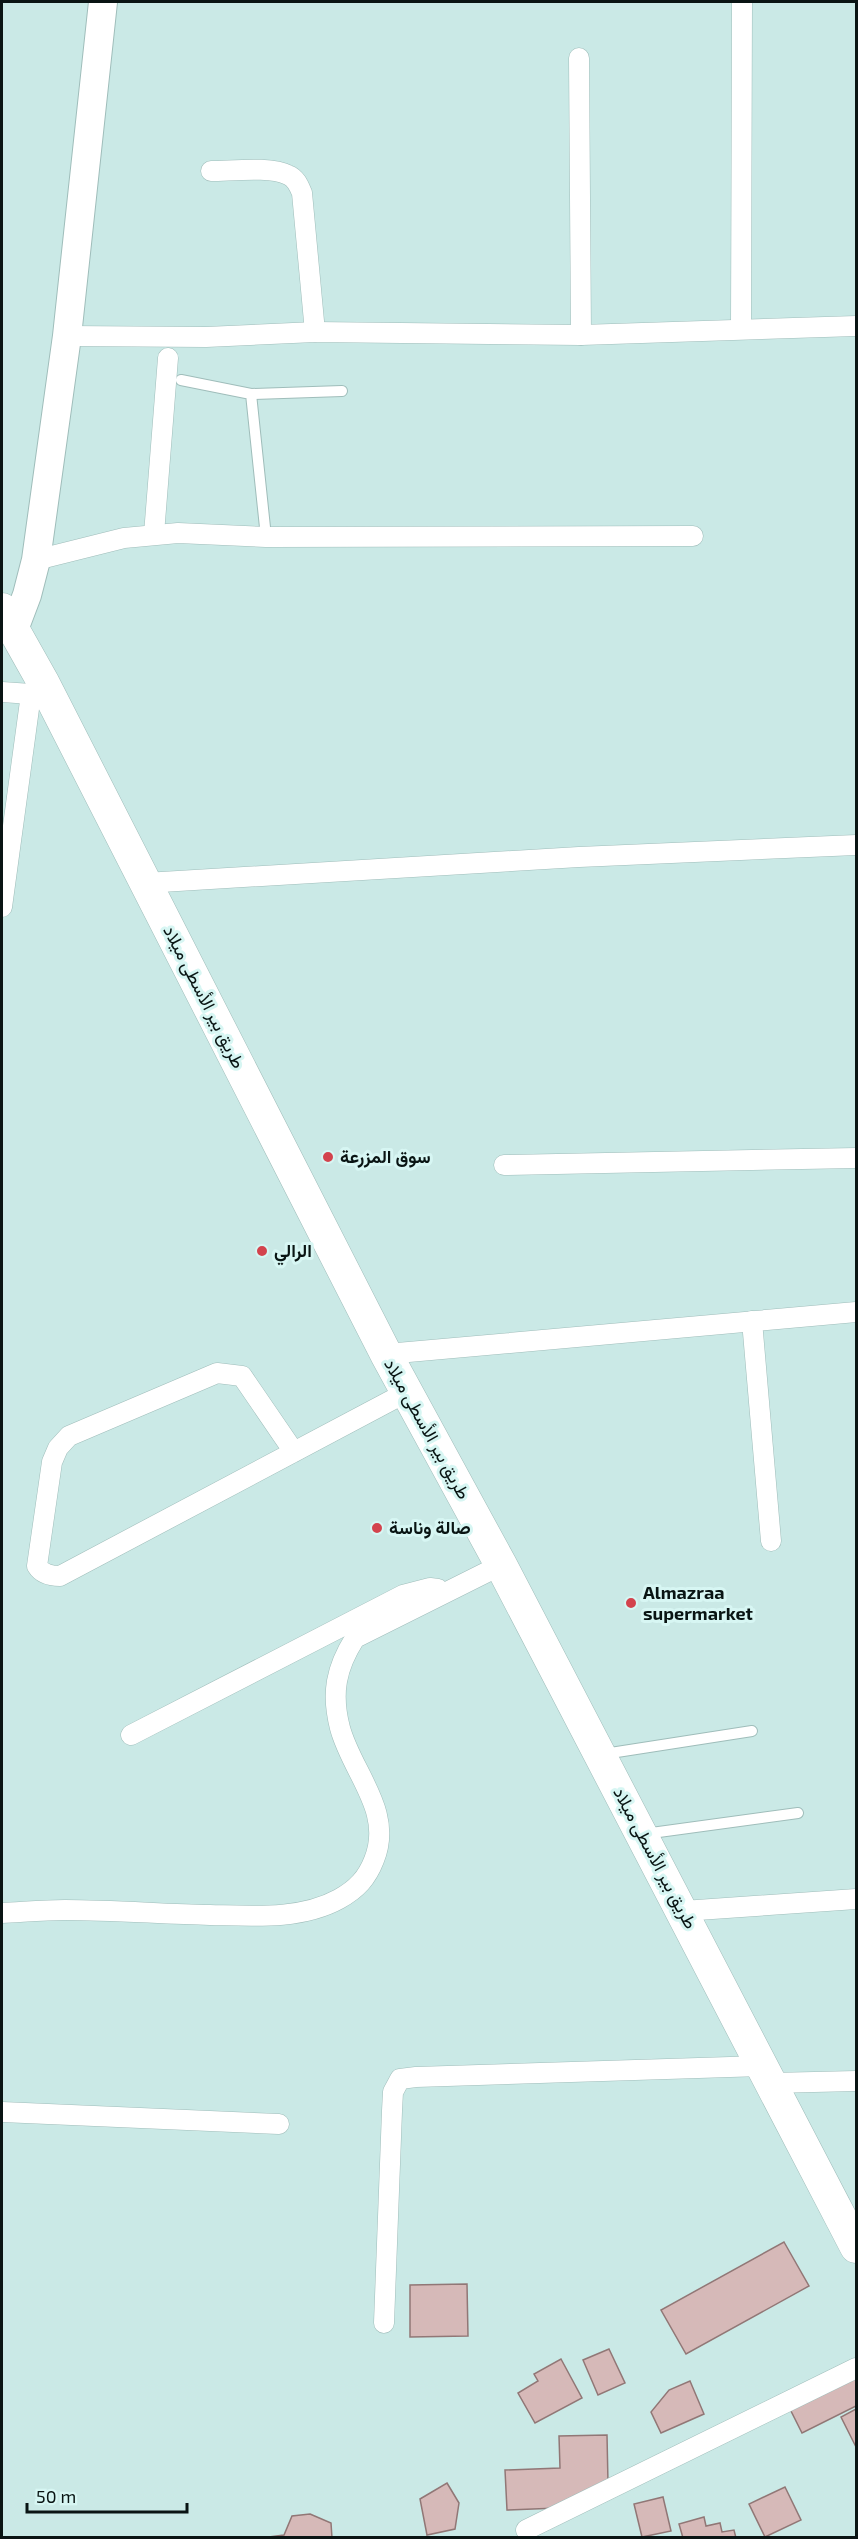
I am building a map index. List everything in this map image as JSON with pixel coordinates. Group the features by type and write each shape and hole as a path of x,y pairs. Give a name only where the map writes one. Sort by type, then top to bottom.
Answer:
{"main road":[{"path":"8,620 27,595 36,560 67,336 103,2"},
{"name":"طريق بير الأسطى ميلاد","path":"8,620 37,688 146,883 386,1354 601,1754 856,2247"}],"street":[{"path":"741,328 742,2"},
{"path":"579,57 581,335"},
{"path":"211,171 275,172 289,175 298,183 302,193 315,332"},
{"path":"67,336 206,337 315,332 581,335 856,326"},
{"path":"154,534 168,358"},
{"path":"36,560 124,538 178,533 266,537 693,536"},
{"path":"2,692 37,688 2,907"},
{"path":"146,883 567,857 856,845"},
{"path":"504,1165 856,1158"},
{"path":"386,1354 856,1312"},
{"path":"752,1321 771,1541"},
{"path":"294,1452 242,1376 217,1373 69,1436 58,1448 52,1462 37,1566 51,1576 60,1576 294,1452 407,1392"},
{"path":"2,1913 65,1910 268,1916 316,1909 338,1900 359,1887 369,1873 378,1851 380,1824 373,1801 341,1730 336,1685 341,1659 355,1638 501,1565"},
{"path":"131,1735 403,1595 430,1588 447,1591"},
{"path":"683,1911 856,1899"},
{"path":"384,2323 393,2092 400,2079 428,2076 767,2074 856,2081"},
{"path":"2,2112 279,2124"},
{"path":"525,2530 856,2368"}],"lane":[{"path":"181,380 251,394 342,391"},
{"path":"251,394 266,537"},
{"path":"601,1754 752,1731"},
{"path":"642,1834 798,1813"}],"building":[{"path":"784,2242 809,2286 686,2354 661,2310"},
{"path":"467,2284 468,2336 410,2337 410,2285"},
{"path":"609,2349 625,2383 598,2395 583,2360"},
{"path":"561,2359 582,2398 535,2423 518,2393 538,2381 534,2374"},
{"path":"856,2374 856,2406 802,2433 789,2407"},
{"path":"690,2381 704,2414 661,2433 651,2412 669,2390"},
{"path":"856,2409 856,2447 841,2417"},
{"path":"607,2435 608,2483 558,2508 507,2510 505,2470 560,2468 559,2436"},
{"path":"447,2483 459,2503 455,2529 427,2535 420,2499"},
{"path":"785,2487 801,2520 765,2537 749,2504"},
{"path":"663,2497 671,2531 642,2537 634,2504"},
{"path":"310,2514 331,2523 332,2538 261,2538 284,2535 292,2516"},
{"path":"704,2517 706,2526 720,2523 722,2532 734,2530 736,2538 683,2538 679,2524"}],"place":[{"name":"سوق المزرعة","path":"328,1157"},
{"name":"الرالي","path":"262,1251"},
{"name":"صالة وناسة","path":"377,1528"},
{"name":"Almazraa supermarket","path":"631,1603"}]}
